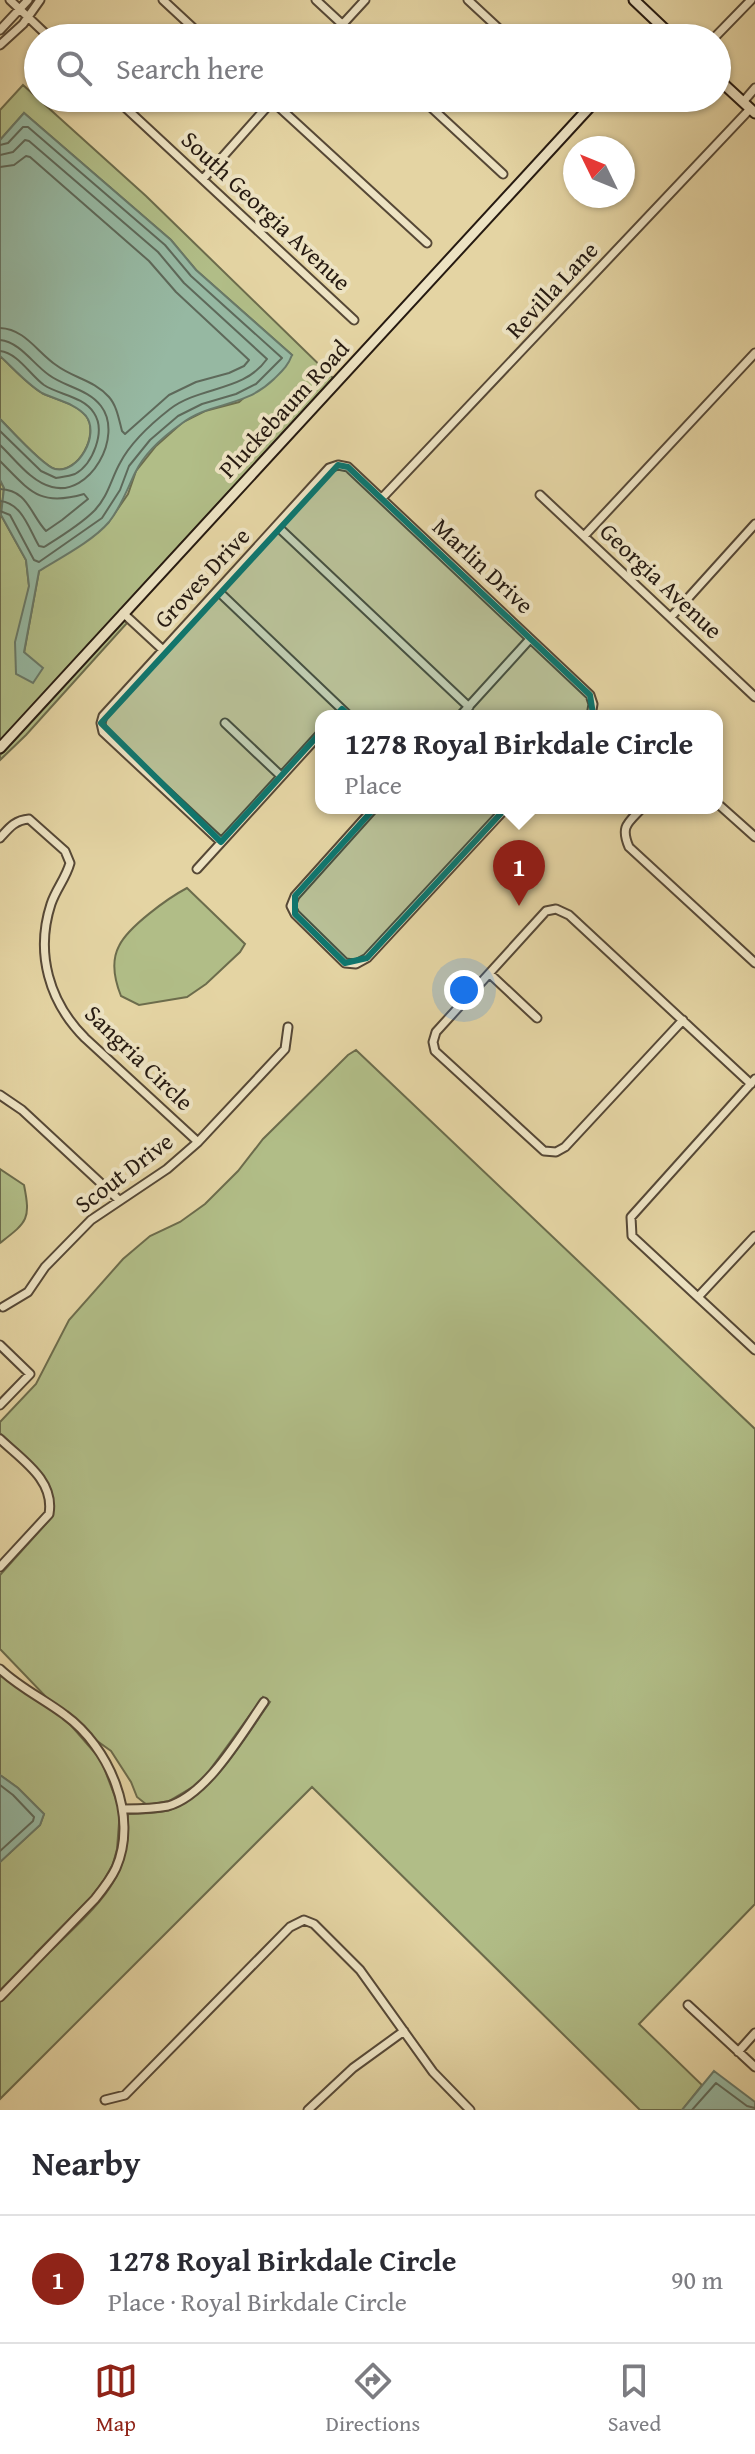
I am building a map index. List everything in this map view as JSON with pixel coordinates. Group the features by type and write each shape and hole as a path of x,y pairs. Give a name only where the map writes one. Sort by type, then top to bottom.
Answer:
{"street":[{"path":"10,0 35,24"},
{"path":"0,30 28,0"},
{"path":"0,45 40,0"},
{"path":"163,0 189,24"},
{"path":"316,0 341,24"},
{"path":"343,24 365,0"},
{"path":"468,0 494,24"},
{"path":"634,0 660,24"},
{"path":"728,24 751,0"},
{"name":"Revilla Lane","path":"382,498 749,108 755,88"},
{"path":"731,91 749,108"},
{"name":"South Georgia Avenue","path":"130,112 354,320"},
{"path":"203,179 261,112"},
{"path":"286,112 427,243"},
{"path":"436,112 503,174"},
{"name":"Pluckebaum Road","path":"0,748 585,112"},
{"path":"584,536 755,353"},
{"name":"Marlin Drive","path":"338,465 348,467 382,498 590,695 592,710"},
{"name":"Groves Drive","path":"221,842 103,732 103,716 329,468 338,465"},
{"name":"Georgia Avenue","path":"540,495 755,697"},
{"path":"671,617 755,524"},
{"path":"277,526 469,707"},
{"path":"218,591 336,710"},
{"path":"123,613 163,650"},
{"path":"466,710 530,639"},
{"path":"225,723 281,776"},
{"path":"197,869 315,739"},
{"path":"723,808 755,837"},
{"path":"369,814 295,896 291,906 295,914 345,963 356,964 367,958 500,814"},
{"path":"636,814 624,827 629,847 755,963"},
{"name":"Sangria Circle","path":"0,838 13,823 29,819 65,851 70,863 52,902 44,949 49,981 58,1004 85,1038 198,1142"},
{"path":"683,1020 565,1147 556,1152 544,1151 435,1051 433,1042 436,1032 546,911 556,909 569,915 753,1081 631,1217 630,1227 632,1236 755,1350"},
{"path":"490,974 537,1018"},
{"name":"Scout Drive","path":"3,1307 28,1292 45,1267 91,1220 167,1169 198,1142 285,1049 288,1027"},
{"path":"0,1095 22,1110 119,1200"},
{"path":"698,1297 755,1236"},
{"path":"0,1345 30,1374 0,1405"},
{"path":"0,1439 44,1483 51,1503 49,1514 0,1567"},
{"path":"0,1669 68,1716 85,1735 105,1759 124,1809 121,1850 108,1882 0,1997"},
{"path":"124,1809 170,1805 204,1785 264,1702"},
{"path":"105,2100 125,2095 290,1927 304,1920 314,1924 360,1970 433,2072 470,2110"},
{"path":"688,2005 755,2067"},
{"path":"308,2110 353,2068 404,2031"},
{"path":"738,2052 755,2033"}],"highlighted area":[{"path":"338,465 348,467 590,695 593,714 367,958 345,963 295,914 295,896 408,771 342,709 221,842 101,723"}],"shaded area":[{"path":"23,85 24,112 53,112 146,196 333,378 0,741 0,480 4,488 1,515 26,560 29,586 24,653 39,571 108,523 128,494 136,471 156,446 183,422 205,411 239,402 292,355 196,270 171,240 24,113 0,140 0,110"},
{"path":"0,356 36,389 71,405 86,416 90,424 88,442 72,465 64,469 50,467 0,419"},
{"path":"123,619 127,623 0,760 0,755"},
{"path":"187,888 245,944 206,984 187,997 139,1005 121,996 115,971 119,946 139,922"},
{"path":"356,1050 755,1429 755,1904 639,2024 702,2085 682,2110 640,2110 312,1787 0,2099 0,1862 40,1825 44,1814 0,1775 0,1675 65,1719 75,1730 101,1760 120,1810 113,1864 92,1896 35,1954 41,1960 91,1911 113,1883 125,1852 128,1814 167,1811 201,1791 227,1763 270,1702 263,1697 201,1782 169,1801 147,1805 137,1797 111,1751 93,1738 70,1714 48,1699 0,1649 0,1575 52,1517 53,1503 46,1480 0,1433 0,1422 36,1384 69,1320 123,1259 150,1236 180,1222 205,1204 238,1171 263,1139"},
{"path":"0,1169 24,1185 27,1213 21,1225 0,1243"}],"water":[{"path":"24,113 171,240 196,270 292,355 282,371 262,389 203,411 168,434 139,466 109,522 85,542 39,571 24,652 43,668 33,683 16,674 15,642 29,586 26,560 1,515 4,488 0,480 0,419 35,455 55,469 64,469 79,459 89,442 90,424 82,412 36,389 0,356 0,140"},
{"path":"0,1775 44,1814 40,1825 0,1862"},
{"path":"714,2071 755,2102 755,2110 682,2110"}],"place":[{"name":"1278 Royal Birkdale Circle","path":"519,906"}]}
